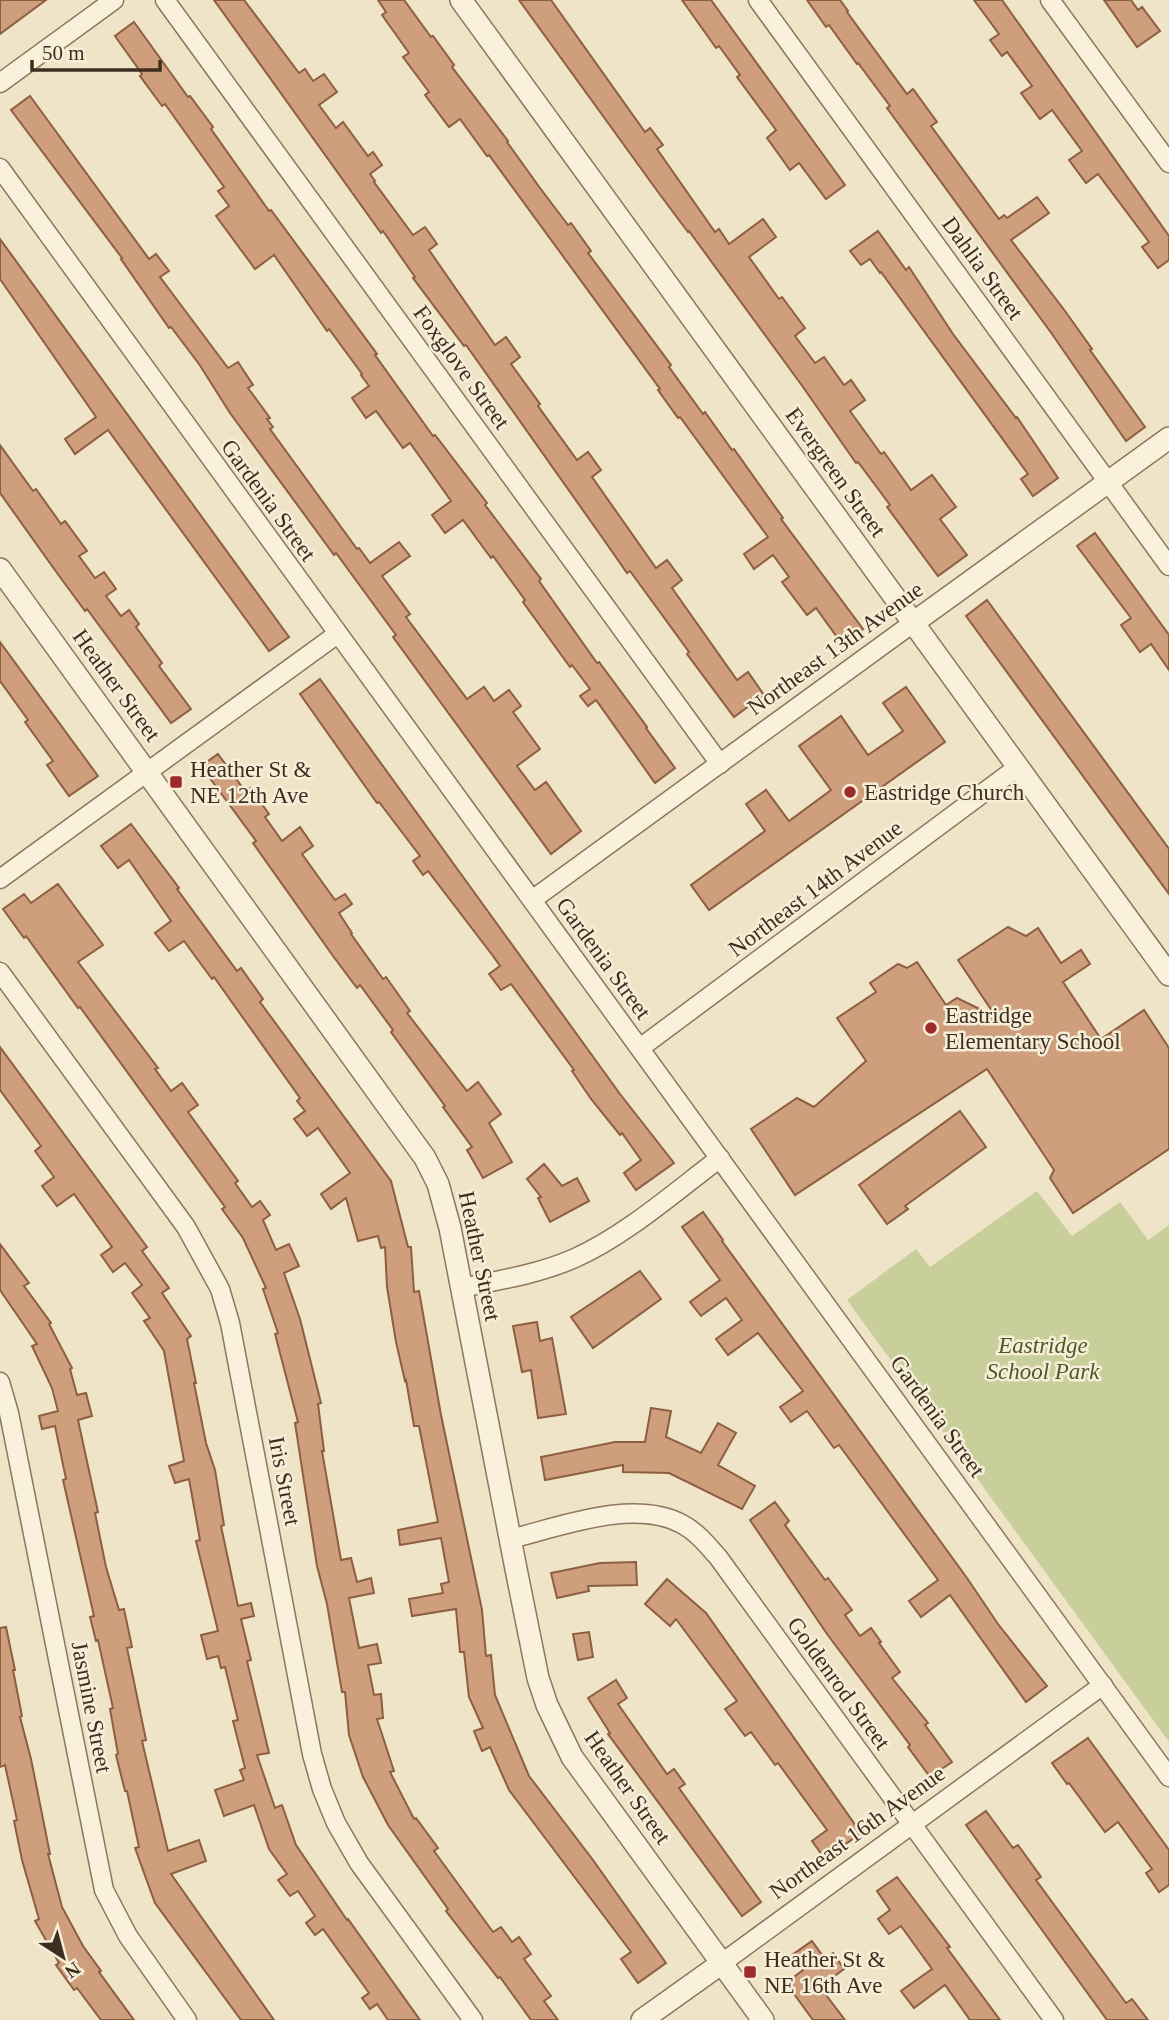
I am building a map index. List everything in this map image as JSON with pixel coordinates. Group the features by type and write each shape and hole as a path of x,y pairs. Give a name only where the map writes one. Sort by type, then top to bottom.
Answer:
{"street":[{"path":"0,83 114,0"},
{"name":"Foxglove Street","path":"165,0 720,764"},
{"name":"Evergreen Street","path":"461,0 1169,975"},
{"name":"Dahlia Street","path":"758,0 1169,566"},
{"path":"1050,0 1169,163"},
{"name":"Gardenia Street","path":"0,168 336,635 640,1048 1169,1777"},
{"name":"Northeast 13th Avenue","path":"532,900 1169,438"},
{"name":"Heather Street","path":"0,569 425,1158 438,1184 445,1208 538,1678 557,1730 572,1757 763,2020"},
{"path":"0,879 336,635"},
{"name":"Northeast 14th Avenue","path":"640,1048 1018,767"},
{"name":"Iris Street","path":"0,972 186,1227 220,1289 230,1323 312,1754 322,1789 336,1823 359,1863 473,2020"},
{"path":"461,1288 524,1275 576,1257 604,1242 720,1158"},
{"name":"Jasmine Street","path":"0,1382 9,1413 104,1890 135,1947 187,2020"},
{"name":"Goldenrod Street","path":"510,1539 615,1514 644,1513 681,1523 700,1537 718,1557 1054,2020"},
{"name":"Northeast 16th Avenue","path":"642,2020 1103,1685"}],"green space":[{"name":"Eastridge School Park","path":"1037,1191 1072,1236 1120,1202 1148,1240 1169,1225 1169,1742 847,1300 916,1249 930,1267"}],"building":[{"path":"0,0 46,0 0,34"},
{"path":"214,0 244,0 299,73 305,69 313,81 324,74 337,92 319,105 336,128 343,122 368,156 373,152 382,165 370,174 374,182 413,235 425,227 437,244 429,250 495,345 506,337 520,357 511,364 577,460 588,452 601,470 592,477 656,568 667,560 682,580 672,588 737,680 748,672 764,695 734,717 630,571 627,573 466,345 464,346 413,278 415,277 383,231 381,233"},
{"path":"378,0 404,0 431,37 433,36 454,65 452,67 540,188 591,251 588,253 671,365 669,367 703,414 705,412 732,450 734,449 783,518 781,519 863,629 842,644 816,608 807,615 782,582 789,577 773,555 754,569 744,554 768,537 680,417 678,418 658,390 660,389 489,155 487,156 460,119 449,127 425,95 429,92 403,57 409,53 382,15 386,12"},
{"path":"519,0 551,0 645,132 650,128 663,145 657,149 715,232 719,229 729,244 763,219 776,237 749,257 779,299 782,297 805,328 795,336 815,363 824,357 844,385 851,380 865,400 850,411 911,490 932,475 956,507 940,519 967,555 938,576 887,507 890,505 858,462 856,463"},
{"path":"682,0 711,0 845,185 826,199 799,163 790,170 767,138 776,130 737,77 740,75 719,46 716,48"},
{"path":"807,0 840,0 907,94 913,89 937,122 931,126 999,219 1004,215 1007,218 1037,197 1049,213 1011,240 1065,311 1145,427 1126,441 1052,334 887,108 890,106"},
{"path":"974,0 1002,0 1169,236 1169,260 1158,268 1142,247 1149,242 1098,174 1086,183 1069,160 1082,151 1052,110 1040,119 1021,93 1032,86 1007,52 1002,56 990,40 999,34"},
{"path":"1104,0 1131,0 1138,10 1142,7 1160,31 1137,47"},
{"path":"134,22 213,127 211,129 269,211 271,210 377,354 375,355 433,436 435,435 487,503 485,505 541,579 539,581 597,663 599,662 647,727 675,768 655,783 596,700 588,706 580,696 590,689 572,665 570,667 493,556 491,558 463,520 445,533 432,515 451,501 410,443 403,448 376,411 366,418 352,398 369,386 274,255 255,269 216,216 229,206 218,191 224,187 165,104 162,106 140,76 142,74 115,36"},
{"path":"30,96 149,259 156,254 169,271 160,277 228,368 238,362 253,385 248,388 270,418 267,419 273,427 270,429 357,549 359,548 370,563 399,542 410,556 382,576 410,614 406,617 467,699 484,687 494,701 509,690 521,706 513,712 540,749 517,766 535,790 546,782 581,831 551,854 393,637 396,635 336,553 334,555 230,413 199,364 171,327 169,328 122,258 11,110"},
{"path":"878,231 906,270 909,267 953,334 1017,417 1058,478 1033,496 1021,479 1028,474 881,272 870,259 861,265 850,251"},
{"path":"0,239 289,637 269,651 108,430 75,454 65,439 96,417 0,279"},
{"path":"0,445 33,491 36,489 61,524 65,521 87,551 79,556 95,578 104,572 116,589 106,596 121,616 129,610 139,624 136,627 162,663 159,666 191,709 171,723 87,609 85,611 0,493"},
{"path":"1095,533 1169,635 1169,670 1151,644 1140,652 1121,625 1131,618 1077,546"},
{"path":"987,600 1169,849 1169,894 966,616"},
{"path":"0,642 98,776 69,796 47,765 53,761 0,681"},
{"path":"320,679 620,1094 674,1163 636,1190 624,1173 641,1160 622,1133 620,1135 591,1099 572,1071 574,1070 511,984 501,990 489,974 500,966 428,871 423,875 413,861 420,856 379,802 377,803 300,694"},
{"path":"906,687 945,742 709,910 691,885 765,831 746,804 766,790 789,821 831,790 799,746 841,716 868,755 903,731 883,703"},
{"path":"218,754 245,791 250,788 269,814 265,817 282,841 300,827 313,846 302,854 335,900 345,894 352,904 339,913 351,934 383,979 386,977 410,1011 407,1013 467,1091 478,1082 501,1114 489,1123 512,1162 483,1178 467,1150 472,1147 391,1032 393,1030 360,985 357,988 333,956 253,843 256,841 201,766"},
{"path":"131,824 237,971 241,968 263,999 260,1002 391,1181 408,1247 411,1247 414,1292 419,1291 441,1415 482,1610 486,1656 491,1655 495,1695 529,1776 666,1963 638,1983 621,1959 631,1952 509,1790 490,1747 482,1751 474,1731 483,1728 469,1697 464,1652 460,1652 456,1609 412,1616 409,1599 443,1593 441,1584 449,1582 441,1538 400,1545 398,1530 438,1522 419,1426 414,1426 396,1342 387,1287 385,1247 381,1248 378,1236 358,1241 346,1198 331,1209 321,1194 350,1173 318,1128 307,1136 294,1119 305,1111 297,1101 300,1098 214,977 212,979 184,941 169,951 155,933 171,921 129,860 118,868 101,846"},
{"path":"58,884 103,945 78,962 158,1068 155,1069 171,1091 182,1083 198,1105 188,1112 238,1181 235,1183 252,1207 260,1201 270,1215 263,1220 276,1250 289,1244 299,1266 284,1273 300,1319 321,1403 318,1404 322,1451 341,1560 351,1558 357,1582 371,1578 374,1593 349,1598 359,1648 377,1644 381,1663 368,1665 374,1695 381,1694 383,1718 377,1719 394,1771 390,1772 414,1819 416,1818 438,1848 434,1851 493,1932 501,1927 512,1942 519,1937 531,1954 524,1959 551,1996 544,2001 558,2020 531,2020 446,1911 448,1909 388,1825 363,1777 349,1735 345,1692 342,1692 327,1604 317,1566 295,1423 298,1422 275,1334 278,1333 263,1289 266,1288 243,1238 222,1209 225,1207 80,1007 78,1008 3,909 24,894 31,903"},
{"path":"1008,927 1026,936 1038,928 1061,963 1081,950 1090,964 1063,982 1101,1039 1144,1010 1169,1048 1169,1149 1073,1213 1050,1178 1054,1170 987,1069 795,1195 751,1129 797,1098 814,1107 866,1061 837,1018 876,992 870,983 898,964 907,968 917,962 946,1005 957,998 996,1017 958,960"},
{"path":"0,1047 147,1247 142,1251 169,1288 162,1293 191,1336 187,1339 194,1383 206,1443 215,1470 224,1525 221,1526 238,1606 251,1603 254,1616 241,1619 251,1660 247,1661 269,1753 257,1755 275,1808 282,1805 296,1845 420,2020 388,2020 377,2004 370,2009 362,1998 369,1993 323,1929 315,1935 306,1923 315,1916 298,1891 290,1896 278,1880 287,1874 269,1849 254,1805 224,1816 215,1790 244,1780 240,1770 245,1768 233,1721 238,1720 225,1667 221,1668 218,1656 207,1659 201,1635 218,1631 196,1541 200,1540 189,1479 175,1483 169,1466 184,1461 164,1351 144,1321 150,1318 132,1293 142,1285 125,1263 113,1272 101,1255 112,1247 74,1194 57,1206 42,1186 54,1177 35,1151 41,1146 0,1090"},
{"path":"960,1111 986,1147 905,1206 908,1209 887,1224 859,1185"},
{"path":"544,1164 562,1186 577,1178 589,1201 550,1222 538,1198 541,1197 527,1179"},
{"path":"703,1212 998,1624 1047,1686 1026,1702 950,1595 921,1617 909,1601 938,1580 839,1445 834,1448 807,1411 791,1422 780,1407 803,1391 758,1333 728,1355 716,1339 742,1320 726,1298 701,1316 690,1302 720,1280 682,1227"},
{"path":"0,1244 29,1283 24,1286 51,1323 49,1324 72,1368 70,1369 77,1395 86,1393 92,1416 78,1420 98,1512 95,1513 106,1567 119,1610 124,1609 132,1647 127,1648 146,1740 142,1741 168,1851 199,1840 206,1861 171,1874 274,2020 241,2020 155,1903 135,1848 139,1847 116,1755 118,1754 110,1709 113,1708 98,1640 96,1641 90,1617 94,1616 63,1480 66,1479 55,1426 42,1429 39,1416 58,1411 52,1388 32,1346 37,1344 0,1290"},
{"path":"640,1271 661,1299 593,1348 571,1317"},
{"path":"537,1322 540,1341 552,1338 566,1414 538,1418 531,1370 522,1372 513,1326"},
{"path":"651,1408 671,1411 666,1437 701,1453 718,1423 736,1433 718,1465 755,1486 742,1509 669,1473 623,1472 623,1465 545,1480 541,1457 615,1442 645,1442"},
{"path":"775,1502 789,1521 785,1525 825,1580 828,1578 852,1610 845,1615 860,1636 871,1628 881,1642 879,1643 900,1672 892,1678 928,1723 925,1725 952,1762 930,1777 908,1747 910,1745 827,1634 750,1520"},
{"path":"636,1562 637,1585 588,1586 589,1591 557,1598 551,1573 600,1563"},
{"path":"667,1579 706,1613 861,1833 825,1859 812,1841 827,1830 778,1763 775,1765 751,1732 745,1736 725,1709 737,1701 676,1619 670,1626 645,1604"},
{"path":"6,1627 15,1670 20,1717 31,1759 48,1854 62,1907 83,1946 101,1971 99,1972 134,2020 101,2020 56,1965 59,1963 35,1921 39,1919 22,1860 14,1821 17,1820 5,1765 0,1767 0,1628"},
{"path":"589,1632 593,1657 578,1660 573,1634"},
{"path":"616,1680 627,1698 618,1704 667,1774 674,1769 685,1784 679,1788 761,1902 742,1916 608,1734 610,1733 588,1698"},
{"path":"1088,1738 1169,1850 1169,1885 1159,1892 1146,1873 1152,1869 1118,1822 1105,1832 1052,1763"},
{"path":"986,1811 1013,1848 1018,1845 1041,1877 1036,1880 1126,2003 1132,1999 1148,2020 1107,2020 966,1825"},
{"path":"897,1877 1000,2020 970,2020 945,1985 914,2008 901,1991 932,1969 901,1926 889,1934 878,1919 890,1910 877,1891"},
{"path":"812,1941 825,1959 833,1953 844,1969 820,1987 845,2020 813,2020 786,1983 803,1970 792,1955"}],"place":[{"name":"Heather St & NE 12th Ave","path":"176,782"},
{"name":"Eastridge Church","path":"850,792"},
{"name":"Eastridge Elementary School","path":"931,1028"},
{"name":"Heather St & NE 16th Ave","path":"750,1972"}]}
